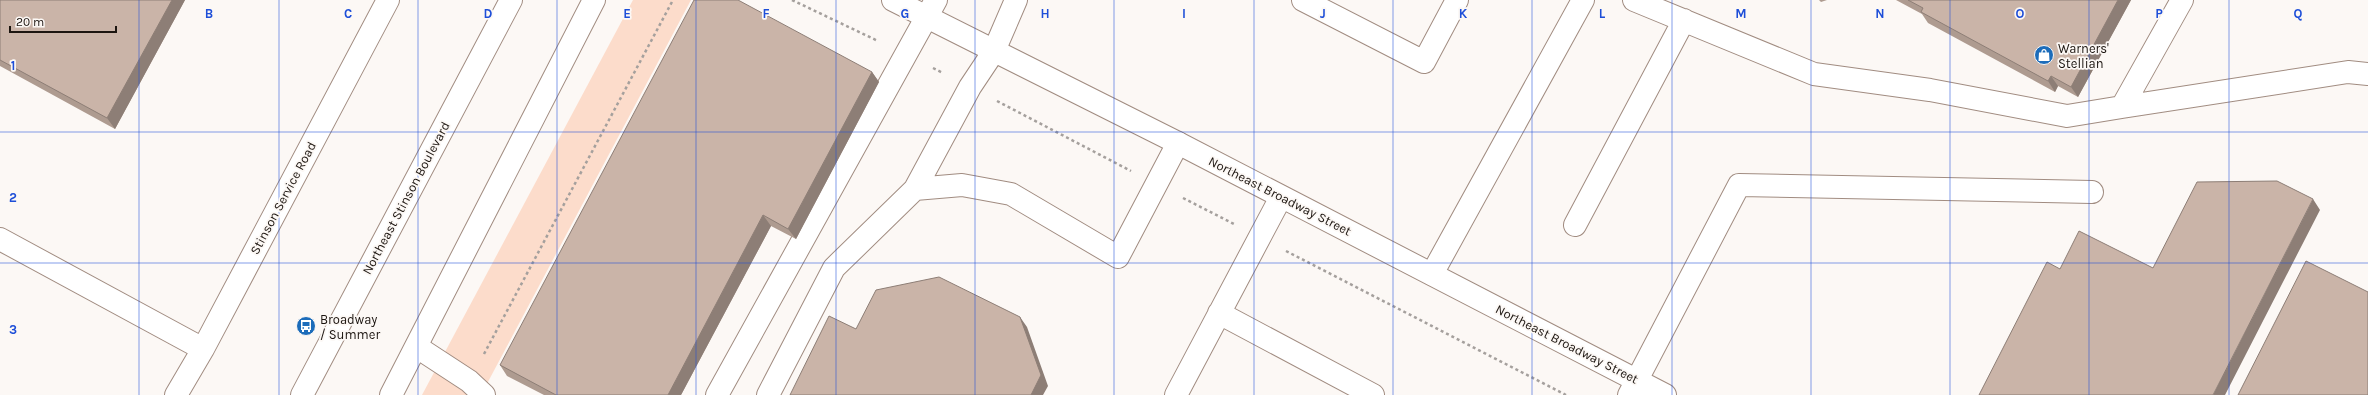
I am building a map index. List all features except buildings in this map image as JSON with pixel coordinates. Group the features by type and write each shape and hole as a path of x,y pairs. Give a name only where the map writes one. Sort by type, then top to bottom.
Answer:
{"main road":[{"name":"Stinson Service Road","path":"176,395 203,349 388,0"},
{"name":"Northeast Stinson Boulevard","path":"302,395 511,0"},
{"path":"391,395 594,0"},
{"name":"Northeast Broadway Street","path":"892,0 931,8 994,51 1178,143 1432,274 1633,388 1665,395"},
{"path":"768,395 834,268 915,189 970,87 994,51 1016,0"},
{"path":"1309,1 1424,62 1457,0"},
{"path":"1432,274 1583,0"},
{"path":"1634,0 1814,74 1930,90 2067,116 2348,72 2368,74"},
{"path":"2122,107 2182,0"},
{"path":"717,395 931,8"},
{"path":"1575,225 1684,20"},
{"path":"915,189 962,185 1011,194 1118,257 1178,143"},
{"path":"1633,388 1739,185 2092,192"},
{"path":"1176,395 1281,197"},
{"path":"0,239 203,349"},
{"path":"1219,313 1373,395"},
{"path":"416,347 477,388"}],"path":[{"path":"477,388 673,0"}],"shaded area":[{"path":"633,0 691,0 481,395 422,395"}],"place":[{"name":"Warners' Stellian","path":"2044,55"},
{"name":"Broadway / Summer","path":"306,326"}]}
